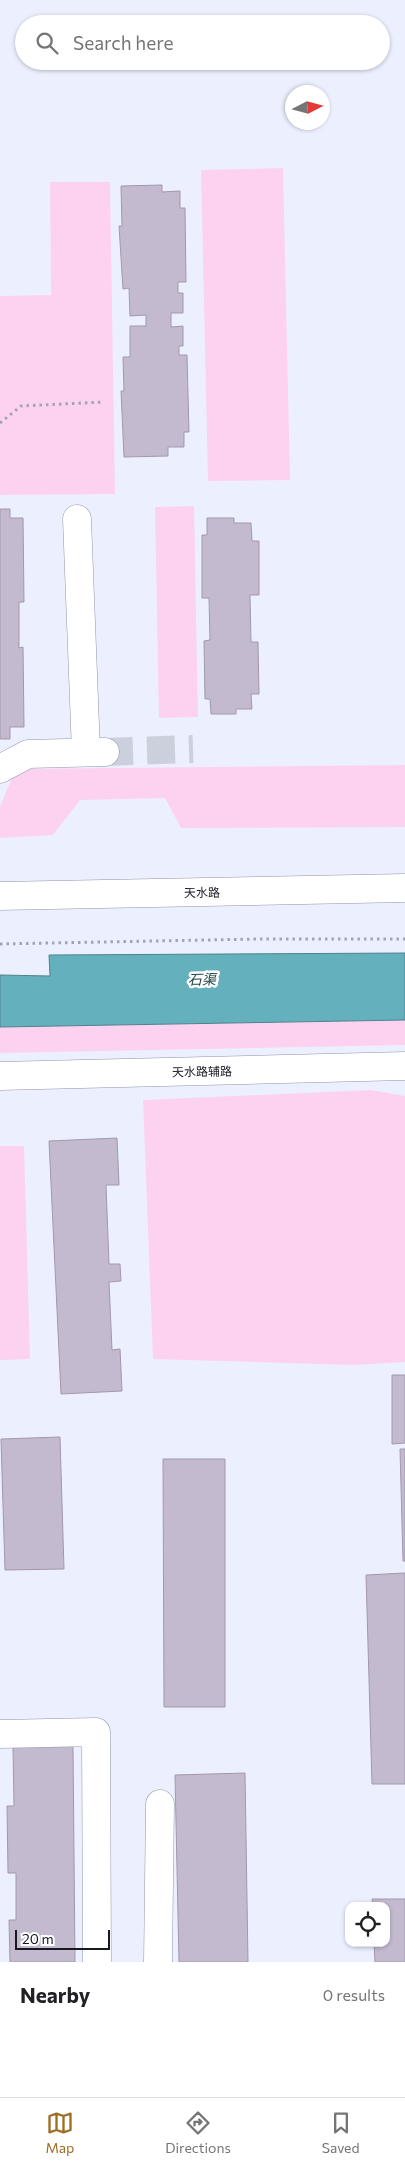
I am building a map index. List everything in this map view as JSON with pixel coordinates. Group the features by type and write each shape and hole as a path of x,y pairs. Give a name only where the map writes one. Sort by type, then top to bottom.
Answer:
{"street":[{"path":"0,769 28,754 96,752 77,519"},
{"name":"天水路","path":"0,896 405,888"},
{"name":"天水路辅路","path":"0,1076 405,1066"},
{"path":"0,1734 96,1732 97,1962"},
{"path":"158,1962 160,1804"}],"path":[{"path":"0,423 20,406 104,402"},
{"path":"0,944 256,939 405,939"}],"shaded area":[{"path":"283,168 290,480 208,481 201,170"},
{"path":"50,182 110,182 115,494 0,495 0,296 51,295"},
{"path":"194,506 198,717 159,718 155,507"},
{"path":"405,765 405,827 181,828 165,798 80,800 53,835 0,838 0,806 16,769"},
{"path":"405,1020 405,1045 0,1053 0,1027"},
{"path":"371,1090 405,1096 405,1362 353,1365 153,1359 143,1100"},
{"path":"0,1146 24,1146 30,1359 0,1360"}],"water":[{"name":"石渠","path":"405,953 405,1020 0,1027 0,975 50,976 49,955"}],"building":[{"path":"162,185 162,192 180,191 180,208 185,208 186,282 178,282 178,293 183,293 183,313 171,313 171,327 183,326 183,346 179,346 179,355 187,355 189,432 184,432 184,447 168,447 168,456 124,457 121,391 124,391 123,357 130,357 130,326 146,326 146,315 130,316 129,288 123,289 119,226 122,226 121,186"},
{"path":"0,509 10,509 10,518 23,518 24,602 19,602 19,648 23,647 24,727 10,727 10,739 0,739"},
{"path":"207,518 234,518 234,523 251,523 252,541 259,541 259,595 250,595 251,642 258,642 259,694 251,694 252,709 236,709 236,714 211,714 210,699 205,699 204,641 210,640 209,598 202,598 202,535 207,535"},
{"path":"117,1138 119,1185 106,1185 109,1264 120,1264 121,1281 109,1282 112,1350 120,1349 122,1391 61,1394 49,1141"},
{"path":"392,1375 405,1375 405,1443 392,1444"},
{"path":"60,1437 64,1569 5,1570 1,1439"},
{"path":"400,1449 405,1449 405,1561 403,1561"},
{"path":"163,1459 225,1459 225,1707 164,1707"},
{"path":"405,1573 405,1784 372,1784 366,1575"},
{"path":"73,1746 75,1962 10,1962 9,1920 16,1920 16,1873 8,1873 7,1806 14,1806 13,1747"},
{"path":"245,1773 248,1962 179,1962 175,1775"},
{"path":"372,1899 405,1899 405,1962 375,1962 374,1947 390,1947 390,1902 372,1902"}],"tunnel":[{"path":"105,752 193,749"}]}
